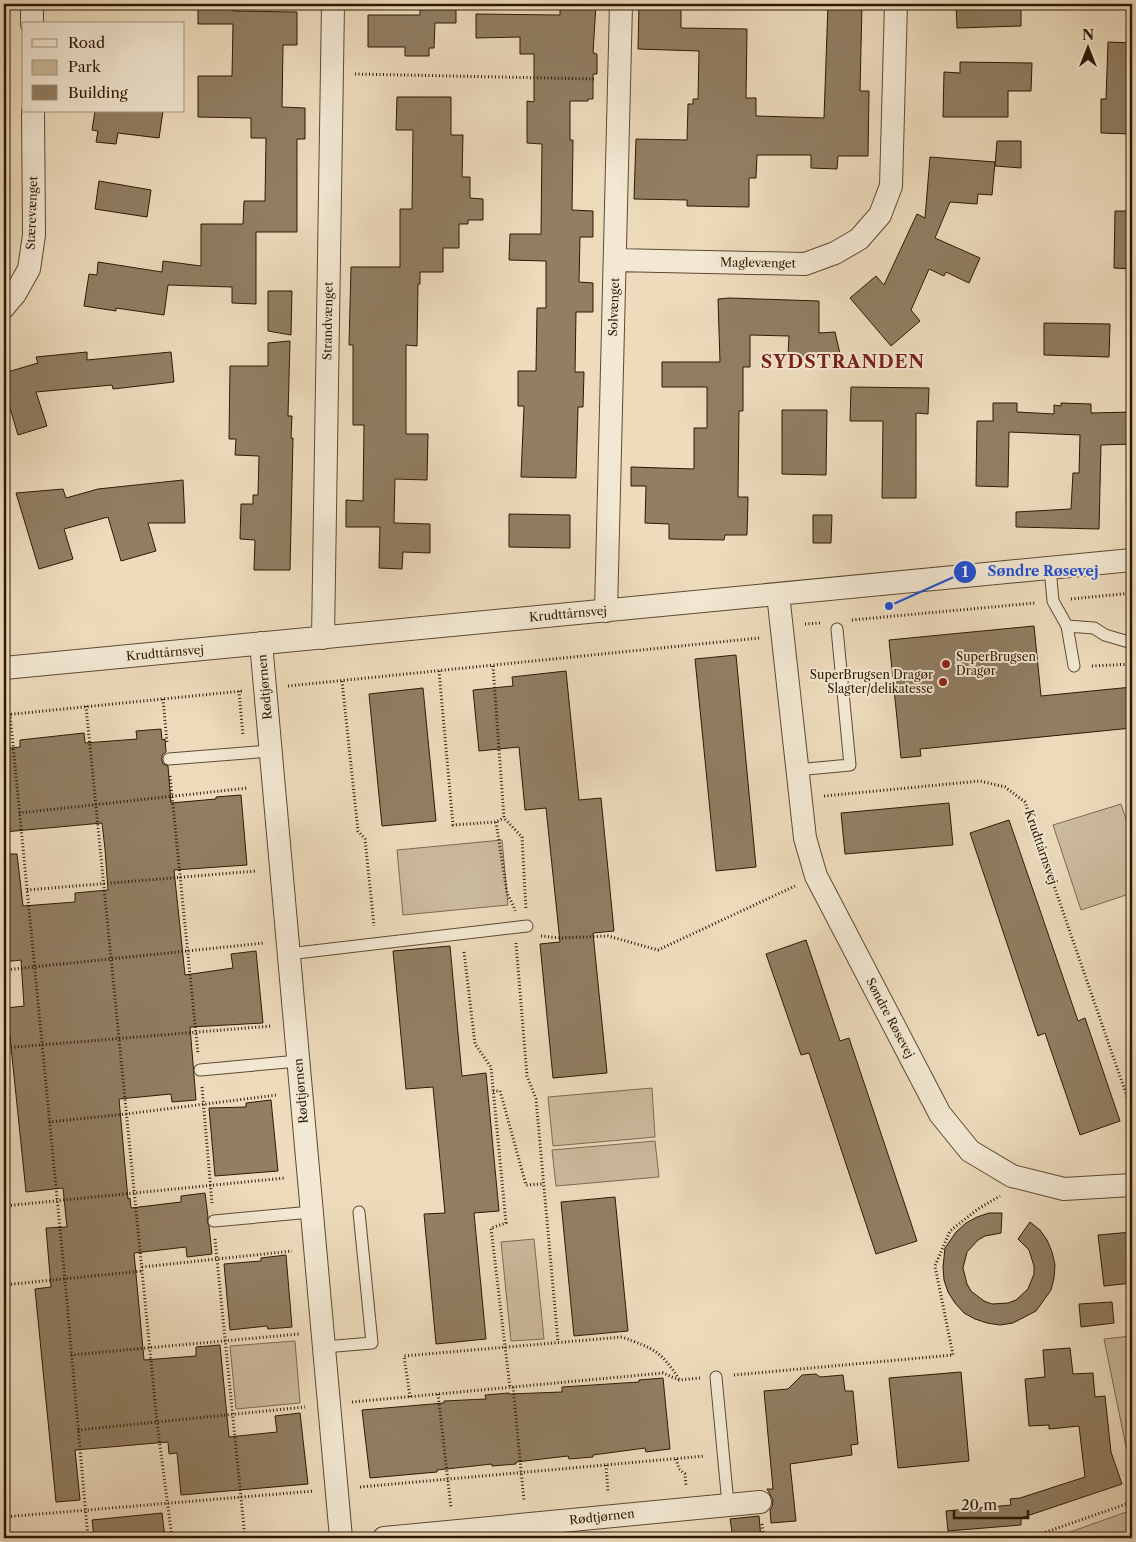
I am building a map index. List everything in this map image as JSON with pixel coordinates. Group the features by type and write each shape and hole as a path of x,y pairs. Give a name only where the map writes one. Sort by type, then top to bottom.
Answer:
{"street":[{"path":"32,4 32,22"},
{"name":"Strandvænget","path":"323,638 333,4"},
{"name":"Solvænget","path":"606,611 621,4"},
{"name":"Maglevænget","path":"615,260 804,264 835,253 859,239 880,215 891,186 896,4"},
{"name":"Stærevænget","path":"4,307 15,294 29,269 34,235 33,112"},
{"name":"Krudttårnsvej","path":"4,668 1132,560"},
{"name":"Søndre Røsevej","path":"778,594 804,838 816,876 940,1114 970,1150 1012,1176 1064,1189 1132,1185"},
{"name":"Rødtjørnen","path":"261,643 340,1538"},
{"name":"Rødtjørnen","path":"384,1538 760,1502"}],"lane":[{"path":"1050,568 1053,601 1067,626 1074,666"},
{"path":"1067,626 1094,628 1106,635 1132,643"},
{"path":"796,770 850,765 837,629"},
{"path":"169,759 270,751"},
{"path":"288,947 376,944 524,929"},
{"path":"200,1070 298,1061"},
{"path":"214,1221 312,1212"},
{"path":"324,1347 372,1343 359,1212"},
{"path":"716,1377 728,1504"}],"path":[{"path":"332,74 620,79"},
{"path":"851,620 1132,593"},
{"path":"4,715 783,636 803,624 822,623"},
{"path":"1074,666 1132,664"},
{"path":"493,666 504,818 522,837 524,929 515,937 528,1076 536,1098 558,1342"},
{"path":"439,671 453,825 496,822 504,818"},
{"path":"342,681 358,831 365,839 376,944"},
{"path":"163,699 245,1538"},
{"path":"86,706 157,1422 172,1538"},
{"path":"10,714 88,1538"},
{"name":"Krudttårnsvej","path":"799,798 980,782 1004,787 1025,802 1132,1111"},
{"path":"19,813 248,788"},
{"path":"496,822 507,893 524,929"},
{"path":"27,890 256,871"},
{"path":"524,929 561,938 608,936 658,950 816,876"},
{"path":"462,934 475,1044 491,1067 506,1223 491,1228 526,1524"},
{"path":"4,970 188,951 288,947"},
{"path":"4,1048 271,1026"},
{"path":"493,1091 500,1091 526,1185 544,1184"},
{"path":"49,1122 277,1095"},
{"path":"78,1430 329,1404 663,1373 679,1380 954,1355 935,1266 950,1231 978,1209 1003,1194 1012,1176"},
{"path":"4,1206 285,1178"},
{"path":"4,1285 65,1280 217,1259 315,1249"},
{"path":"71,1355 300,1334"},
{"path":"410,1397 404,1356 622,1336 652,1348 666,1360 679,1380"},
{"path":"438,1394 454,1532"},
{"path":"4,1517 723,1454"},
{"path":"676,1459 679,1469 685,1474 688,1509"},
{"path":"606,1465 609,1516"},
{"path":"1029,1538 1132,1502"}],"green space":[{"path":"1121,804 1132,837 1132,893 1081,910 1053,825"},
{"path":"502,840 508,905 403,915 397,850"},
{"path":"652,1088 655,1137 553,1146 548,1097"},
{"path":"655,1141 659,1177 556,1186 552,1150"},
{"path":"534,1239 544,1339 511,1341 501,1242"},
{"path":"1132,1336 1132,1476 1104,1339"},
{"path":"295,1341 300,1403 236,1409 230,1346"},
{"path":"1132,1510 1132,1538 1053,1538"}],"building":[{"path":"198,4 233,4 233,11 297,12 297,45 283,45 282,107 305,108 305,139 297,139 297,232 256,232 256,304 232,303 232,287 168,285 164,315 116,308 116,311 84,306 89,274 97,275 98,262 162,272 163,261 201,266 201,224 243,224 244,201 265,201 266,138 251,138 251,118 198,117 198,76 232,76 233,24 198,24"},
{"path":"420,4 456,4 456,23 435,23 434,48 429,48 429,56 405,56 405,47 368,47 368,15 420,15"},
{"path":"560,4 596,4 593,53 597,54 597,74 593,74 593,99 588,99 588,101 570,101 570,140 573,140 572,210 593,211 593,237 580,237 579,282 593,283 593,312 576,312 575,372 584,372 583,407 578,407 576,478 521,477 524,406 518,406 518,371 536,371 537,308 546,308 546,261 509,260 510,234 541,234 542,144 527,143 527,101 534,102 534,54 520,54 520,37 476,38 476,14 560,15"},
{"path":"639,4 681,4 681,28 747,29 746,98 756,98 756,116 824,118 828,4 862,4 860,91 869,91 868,156 838,156 837,169 811,168 811,155 757,155 756,178 749,178 749,207 687,206 687,200 634,199 636,139 687,140 688,104 693,104 693,99 698,99 699,51 638,49"},
{"path":"956,4 1021,4 1021,26 957,28"},
{"path":"1108,42 1132,43 1132,134 1101,133 1101,99 1106,99"},
{"path":"960,62 1032,63 1031,91 1008,91 1008,117 943,117 944,72 960,73"},
{"path":"397,97 451,97 451,135 463,135 462,177 470,177 470,198 483,199 483,220 468,220 468,224 459,224 459,248 443,248 443,272 420,272 420,284 418,284 417,346 406,345 406,434 428,434 427,480 395,479 394,523 430,524 430,553 403,552 402,569 379,568 380,527 346,527 346,500 363,501 364,425 353,425 353,345 349,345 351,267 400,267 400,209 412,209 413,130 396,130"},
{"path":"95,112 163,112 159,138 118,133 116,144 96,142 98,131 92,130"},
{"path":"997,141 1021,141 1021,168 995,166"},
{"path":"930,157 995,162 992,195 978,194 977,204 950,202 935,238 980,258 969,283 946,272 944,276 929,269 911,310 920,321 891,346 850,298 876,276 884,285 917,214 925,218"},
{"path":"99,181 151,190 147,217 95,209"},
{"path":"1115,211 1132,211 1132,269 1114,268"},
{"path":"268,291 292,291 291,335 268,331"},
{"path":"718,299 819,301 819,333 835,332 841,358 788,356 789,336 750,335 750,367 743,367 743,411 739,411 738,497 748,497 747,535 725,535 724,540 669,539 669,524 645,523 646,486 631,486 631,467 694,469 694,428 707,428 707,387 662,387 662,362 720,362"},
{"path":"1044,323 1110,324 1109,357 1044,355"},
{"path":"290,341 288,416 292,416 291,438 293,438 290,570 254,570 255,540 240,539 241,504 253,504 253,495 258,495 259,456 235,455 236,439 229,439 230,366 268,366 268,343"},
{"path":"87,352 87,360 171,352 174,382 113,389 112,385 36,392 47,426 18,435 4,388 4,373 38,363 36,357"},
{"path":"851,387 929,388 928,414 916,413 916,498 882,498 883,421 850,421"},
{"path":"993,403 1017,403 1017,412 1054,414 1054,405 1061,406 1061,403 1091,404 1091,413 1132,412 1132,444 1101,445 1099,529 1016,527 1016,512 1071,509 1073,473 1079,473 1080,435 1009,432 1008,487 976,486 977,421 993,421"},
{"path":"782,410 827,410 826,475 782,474"},
{"path":"183,480 185,523 148,523 156,551 121,561 108,517 64,529 73,559 39,569 16,493 63,489 66,498 98,489"},
{"path":"509,514 570,515 570,548 509,547"},
{"path":"813,515 832,515 831,543 813,543"},
{"path":"1034,626 1041,696 1132,687 1132,728 920,749 921,756 901,758 889,640"},
{"path":"736,655 756,867 716,871 695,659"},
{"path":"566,671 579,800 601,798 614,931 593,933 607,1073 553,1078 540,944 560,942 546,808 525,810 519,747 479,751 473,690 513,686 512,677"},
{"path":"423,688 436,821 382,826 369,694"},
{"path":"161,729 162,740 165,739 166,752 162,755 162,760 163,764 168,766 171,803 241,795 247,865 174,870 185,975 233,968 231,954 256,951 263,1023 190,1027 196,1100 172,1102 171,1094 119,1099 128,1199 130,1198 131,1208 181,1202 181,1196 205,1193 212,1254 187,1257 186,1247 134,1253 144,1360 196,1356 196,1347 220,1345 229,1437 277,1432 275,1416 300,1413 308,1484 181,1495 177,1453 169,1454 168,1442 75,1450 80,1500 56,1502 35,1289 51,1287 46,1228 67,1227 63,1188 26,1192 7,1008 24,1006 21,960 4,962 4,854 17,854 23,906 75,902 75,893 108,890 102,823 4,832 4,749 20,747 20,740 84,733 85,743 137,739 136,731"},
{"path":"949,803 953,845 845,854 841,813"},
{"path":"1009,820 1078,1021 1085,1018 1120,1121 1080,1135 1045,1033 1038,1036 970,833"},
{"path":"806,940 840,1041 849,1038 917,1241 876,1254 809,1053 801,1055 766,954"},
{"path":"450,946 462,1076 486,1073 499,1211 474,1213 486,1339 436,1344 424,1214 445,1213 433,1087 406,1089 393,951"},
{"path":"271,1100 278,1171 215,1176 209,1108 246,1107 246,1103"},
{"path":"615,1197 628,1331 574,1336 561,1202"},
{"path":"989,1213 1002,1213 1001,1233 985,1236 978,1240 967,1252 963,1268 971,1291 984,1301 992,1304 1008,1303 1016,1300 1028,1289 1034,1274 1034,1266 1029,1250 1018,1239 1030,1222 1040,1230 1047,1240 1055,1265 1051,1290 1036,1311 1013,1323 1000,1325 987,1323 964,1313 948,1292 944,1280 945,1248 956,1232 966,1223"},
{"path":"1132,1232 1132,1283 1104,1286 1098,1235"},
{"path":"286,1255 292,1327 268,1329 267,1326 230,1330 224,1264 261,1261 261,1258"},
{"path":"1112,1302 1114,1323 1081,1327 1079,1304"},
{"path":"1070,1348 1073,1374 1093,1373 1095,1397 1105,1396 1111,1452 1122,1484 1021,1518 1021,1525 948,1531 946,1511 1011,1505 1010,1499 1020,1498 1085,1477 1079,1426 1049,1429 1049,1425 1029,1426 1025,1379 1045,1377 1043,1350"},
{"path":"961,1372 969,1461 898,1468 889,1378"},
{"path":"816,1374 820,1377 843,1375 845,1391 853,1391 858,1444 851,1445 852,1455 790,1464 796,1521 771,1523 770,1510 773,1500 767,1489 773,1489 764,1391 788,1389 802,1375"},
{"path":"663,1378 670,1449 646,1452 645,1448 593,1455 593,1457 569,1459 568,1456 516,1462 516,1464 492,1466 492,1464 437,1470 437,1472 370,1478 362,1410 444,1403 444,1401 486,1399 485,1395 562,1392 562,1387 639,1382 639,1380"},
{"path":"162,1513 165,1538 94,1538 92,1520"},
{"path":"759,1516 761,1538 733,1538 730,1519"}],"place":[{"name":"Søndre Røsevej","path":"889,606"},
{"name":"SuperBrugsen Dragør","path":"946,664"},
{"name":"SuperBrugsen Dragør Slagter/delikatesse","path":"943,682"}],"district":[{"name":"SYDSTRANDEN","path":"843,362"}]}
